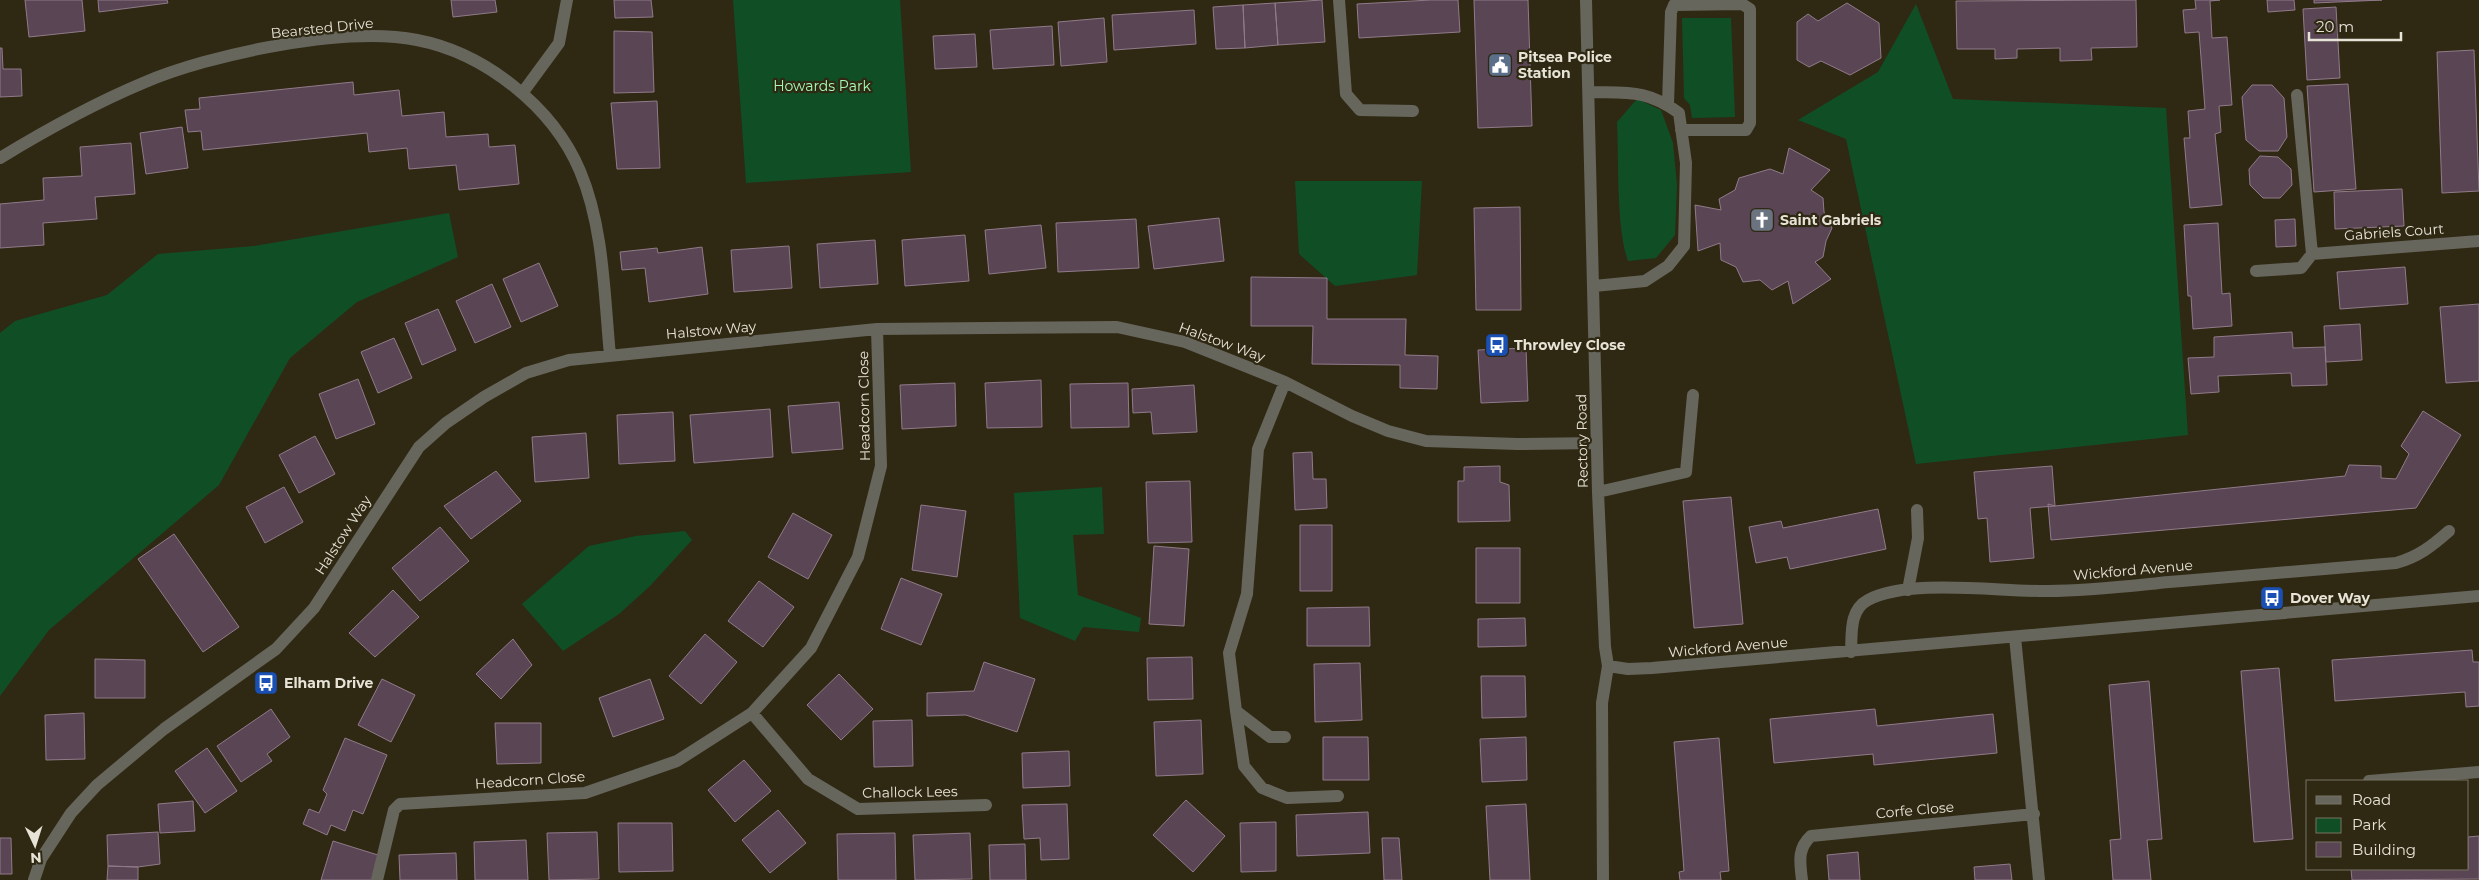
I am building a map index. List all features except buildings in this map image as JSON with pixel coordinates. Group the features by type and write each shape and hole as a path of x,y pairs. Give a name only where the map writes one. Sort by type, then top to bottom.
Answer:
{"street":[{"path":"523,92 559,43 567,0"},
{"path":"1339,0 1346,94 1360,110 1414,111"},
{"name":"Rectory Road","path":"1586,0 1598,492 1605,647 1608,666 1602,703 1602,880"},
{"path":"1668,104 1671,12 1674,5 1742,4 1750,9 1750,123 1746,130 1681,130"},
{"name":"Bearsted Drive","path":"0,158 76,114 144,82 209,60 294,43 364,36 418,40 444,48 502,76 523,92 560,136 580,170 593,212 604,284 610,355"},
{"path":"1589,92 1642,93 1668,104 1679,113 1686,163 1684,246 1668,266 1645,281 1594,286"},
{"path":"2256,271 2301,268 2312,254 2297,95"},
{"name":"Gabriels Court","path":"2312,254 2479,241"},
{"name":"Halstow Way","path":"34,880 46,851 71,814 97,786 164,729 276,649 314,608 419,446 446,423 484,397 526,373 569,360 877,329 1117,327 1185,342 1285,382 1352,416 1388,431 1426,441 1517,444 1597,443"},
{"name":"Headcorn Close","path":"378,880 394,810 400,804 585,794 677,761 752,713 811,648 858,557 881,466 877,329"},
{"path":"1285,382 1258,449 1248,594 1229,653 1236,711 1244,766 1262,788 1287,798 1338,796"},
{"path":"1598,492 1686,472 1693,395"},
{"path":"1908,590 1918,538 1917,510"},
{"name":"Wickford Avenue","path":"1851,652 1852,624 1859,607 1867,600 1908,590 1967,588 2048,592 2396,563 2415,558 2428,550 2449,531"},
{"name":"Wickford Avenue","path":"1608,666 1628,669 1652,668 2015,638 2479,596"},
{"path":"2015,638 2034,814 2039,880"},
{"path":"1236,711 1270,737 1285,737"},
{"name":"Challock Lees","path":"752,713 808,779 858,809 986,806"},
{"path":"2381,780 2479,772"},
{"name":"Corfe Close","path":"1802,880 1800,854 1803,844 1812,836 1824,833 2034,814"}],"green space":[{"name":"Howards Park","path":"733,0 900,0 911,172 746,183"},
{"path":"1916,4 1953,99 2166,108 2188,435 1916,464 1846,139 1798,120 1878,72"},
{"path":"1682,18 1731,18 1735,117 1692,118 1690,105 1684,98"},
{"path":"1637,99 1661,110 1673,143 1677,185 1675,235 1656,258 1628,261 1624,247 1620,212 1617,122"},
{"path":"1295,181 1422,181 1417,275 1335,286 1299,254"},
{"path":"449,213 458,257 357,302 290,358 219,485 49,630 0,696 0,333 15,321 107,295 158,254 254,246"},
{"path":"1102,487 1104,534 1073,535 1078,595 1141,618 1139,632 1083,627 1075,641 1020,618 1014,493"},
{"path":"685,531 692,540 650,586 619,614 563,651 522,604 589,546 636,536"}],"place":[{"name":"Pitsea Police Station","path":"1500,65"},
{"name":"Saint Gabriels","path":"1762,220"},
{"name":"Throwley Close","path":"1497,345"},
{"name":"Dover Way","path":"2272,598"},
{"name":"Elham Drive","path":"266,683"}]}
